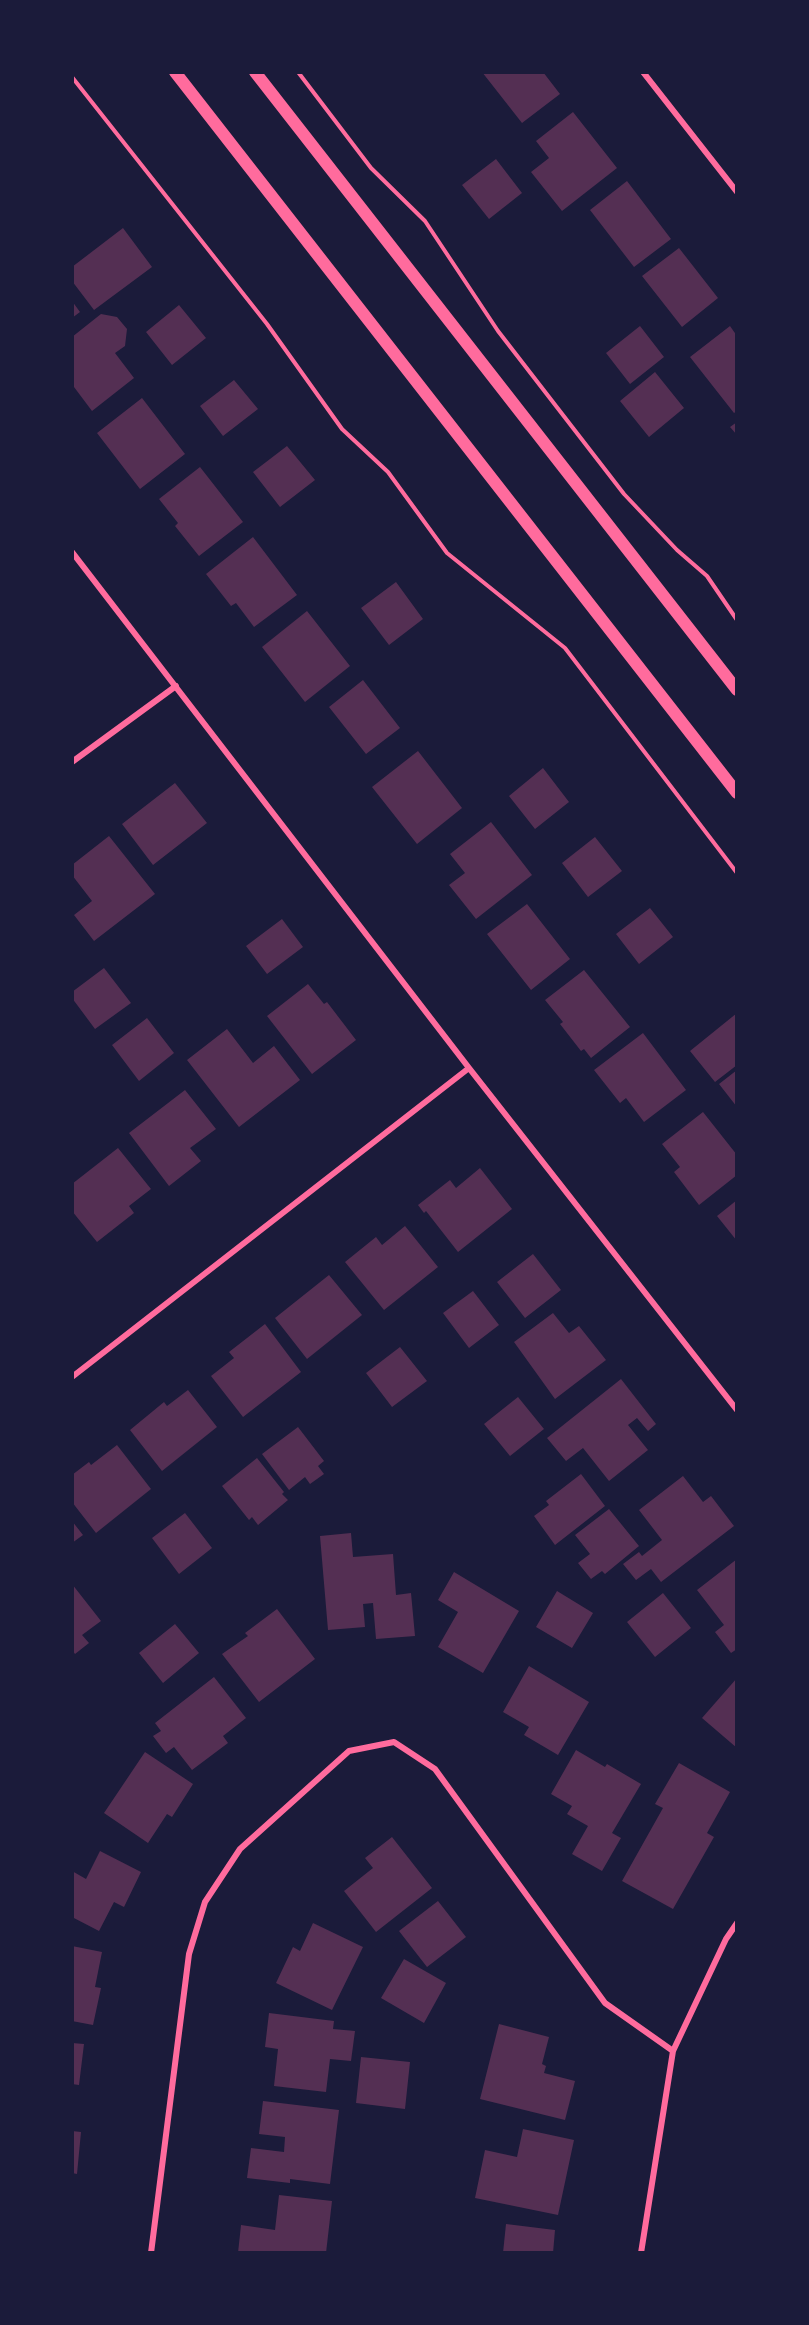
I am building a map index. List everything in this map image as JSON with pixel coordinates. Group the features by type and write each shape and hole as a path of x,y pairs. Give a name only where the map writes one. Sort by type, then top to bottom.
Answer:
{"main road":[{"path":"176,72 737,793"},
{"path":"255,72 737,690"}],"street":[{"path":"643,72 737,192"},
{"path":"72,552 469,1068 737,1410"},
{"path":"72,762 176,686"},
{"path":"72,1377 469,1068"},
{"path":"151,2253 189,1954 205,1902 240,1849 349,1751 394,1742 435,1769 605,2003 673,2051"},
{"path":"641,2253 673,2051 726,1939 737,1923"}],"path":[{"path":"298,72 371,168 425,220 498,331 624,494 677,550 706,576 737,620"},
{"path":"72,76 267,324 342,429 388,472 447,553 565,648 737,873"}],"building":[{"path":"482,72 543,72 560,94 522,123"},
{"path":"573,112 617,168 562,211 531,172 549,158 536,141"},
{"path":"496,159 522,193 489,219 462,185"},
{"path":"627,181 671,239 634,267 590,210"},
{"path":"123,228 152,267 94,310 72,281 72,267"},
{"path":"679,248 718,298 682,327 642,276"},
{"path":"72,301 80,312 72,318"},
{"path":"179,305 206,338 172,365 146,332"},
{"path":"101,314 117,317 127,329 125,346 115,353 134,378 92,411 74,387 72,389 72,337"},
{"path":"640,326 664,357 630,384 606,353"},
{"path":"730,326 737,336 737,411 734,413 690,357"},
{"path":"655,372 684,408 649,437 620,401"},
{"path":"234,380 258,409 223,436 200,406"},
{"path":"142,398 185,454 140,489 97,433"},
{"path":"737,422 737,435 730,427"},
{"path":"287,446 315,480 280,507 253,472"},
{"path":"200,467 243,522 199,556 175,526 178,523 159,499"},
{"path":"253,537 297,595 254,627 236,603 231,606 206,574"},
{"path":"396,582 423,619 389,645 361,608"},
{"path":"307,611 350,666 305,702 262,647"},
{"path":"363,680 400,728 366,754 329,707"},
{"path":"418,751 462,808 417,844 372,787"},
{"path":"543,768 569,802 535,829 509,796"},
{"path":"175,783 207,823 153,865 122,824"},
{"path":"491,822 532,875 476,919 449,885 465,873 450,854"},
{"path":"109,836 155,894 94,941 74,915 92,901 72,875 72,865"},
{"path":"595,837 622,871 588,897 562,863"},
{"path":"527,904 570,959 531,990 487,934"},
{"path":"650,908 673,937 639,964 616,934"},
{"path":"282,919 303,947 267,974 246,946"},
{"path":"104,968 131,1003 95,1029 72,998 72,992"},
{"path":"584,970 630,1027 591,1058 584,1049 581,1051 560,1024 563,1022 545,1000"},
{"path":"308,984 324,1004 327,1002 356,1040 312,1074 267,1016"},
{"path":"737,1013 737,1065 715,1082 690,1051"},
{"path":"147,1018 174,1053 139,1081 112,1045"},
{"path":"227,1029 253,1063 274,1046 300,1080 239,1127 187,1060"},
{"path":"643,1033 686,1090 644,1122 626,1098 620,1103 594,1070"},
{"path":"737,1070 737,1107 719,1084"},
{"path":"185,1090 216,1129 190,1148 201,1161 169,1186 129,1133"},
{"path":"703,1112 737,1155 737,1175 699,1205 674,1172 680,1167 662,1144"},
{"path":"118,1148 151,1189 129,1206 134,1213 97,1242 72,1211 72,1184"},
{"path":"480,1168 512,1209 458,1252 426,1211 424,1213 418,1205 450,1180 456,1188"},
{"path":"737,1200 737,1241 717,1216"},
{"path":"405,1226 438,1267 384,1310 345,1262 376,1237 382,1245"},
{"path":"533,1254 561,1290 525,1318 497,1282"},
{"path":"329,1275 362,1315 307,1359 275,1318"},
{"path":"473,1291 499,1325 469,1348 443,1313"},
{"path":"553,1313 569,1333 579,1326 606,1360 555,1399 514,1342"},
{"path":"265,1324 301,1372 243,1417 211,1376 234,1358 229,1352"},
{"path":"400,1347 427,1381 392,1407 366,1373"},
{"path":"621,1379 656,1424 648,1431 637,1418 628,1425 648,1450 609,1481 583,1448 566,1461 547,1438"},
{"path":"188,1390 217,1427 162,1471 130,1430 164,1402 167,1406"},
{"path":"518,1397 544,1429 510,1456 484,1424"},
{"path":"298,1427 324,1461 318,1466 324,1474 310,1484 305,1477 289,1490 262,1454"},
{"path":"117,1445 151,1489 96,1533 72,1502 72,1475 89,1462 91,1465"},
{"path":"257,1458 288,1500 258,1525 252,1517 249,1520 222,1486"},
{"path":"581,1474 605,1506 555,1545 534,1516 549,1505 546,1501"},
{"path":"683,1476 703,1502 711,1496 734,1526 661,1582 651,1569 636,1580 623,1564 639,1552 642,1556 662,1540 639,1510"},
{"path":"609,1509 639,1546 605,1574 602,1571 591,1579 578,1563 590,1554 575,1535"},
{"path":"185,1513 212,1548 179,1574 152,1538"},
{"path":"72,1521 83,1535 72,1543"},
{"path":"351,1533 353,1557 393,1554 396,1595 411,1593 415,1636 376,1639 373,1603 363,1604 365,1627 328,1630 320,1536"},
{"path":"737,1559 737,1649 731,1653 715,1632 724,1625 697,1590"},
{"path":"454,1572 519,1611 483,1673 438,1647 458,1612 438,1600"},
{"path":"72,1584 101,1621 82,1635 89,1643 75,1654 72,1650"},
{"path":"557,1591 593,1613 572,1648 536,1627"},
{"path":"663,1593 691,1628 655,1657 627,1622"},
{"path":"277,1609 315,1659 259,1702 222,1654 248,1636 245,1633"},
{"path":"175,1624 199,1653 163,1683 139,1653"},
{"path":"529,1666 589,1702 558,1755 524,1735 529,1727 503,1712"},
{"path":"214,1677 246,1718 223,1736 228,1743 192,1770 174,1747 166,1753 153,1736 161,1731 155,1723"},
{"path":"737,1678 737,1748 702,1718"},
{"path":"576,1750 605,1767 607,1764 641,1784 612,1833 621,1838 602,1871 572,1854 588,1826 567,1814 572,1806 551,1794"},
{"path":"145,1752 193,1784 172,1817 167,1814 148,1843 104,1813"},
{"path":"679,1763 730,1792 707,1833 714,1837 673,1909 622,1881 663,1808 655,1804"},
{"path":"392,1837 432,1888 376,1932 344,1891 373,1868 365,1858"},
{"path":"100,1851 141,1872 124,1907 114,1902 99,1931 72,1917 72,1871 86,1879"},
{"path":"438,1901 466,1937 427,1967 399,1931"},
{"path":"313,1923 363,1947 332,2010 276,1983 293,1947 300,1951"},
{"path":"72,1946 102,1952 95,1987 101,1988 93,2025 72,2021"},
{"path":"404,1959 446,1983 424,2023 381,1998"},
{"path":"269,2013 334,2021 333,2029 355,2031 351,2061 330,2059 326,2092 274,2086 278,2049 265,2047"},
{"path":"499,2024 549,2037 542,2064 546,2066 544,2073 575,2081 565,2120 480,2099"},
{"path":"72,2043 84,2044 79,2085 72,2084"},
{"path":"361,2057 410,2062 405,2109 356,2103"},
{"path":"263,2101 339,2110 330,2184 290,2179 290,2183 247,2178 251,2148 284,2152 285,2137 259,2134"},
{"path":"523,2129 574,2140 558,2215 475,2198 485,2150 517,2157"},
{"path":"72,2131 81,2132 77,2174 72,2173"},
{"path":"279,2195 332,2201 326,2253 238,2253 241,2225 275,2230"},
{"path":"506,2224 555,2230 553,2253 503,2253"}]}
